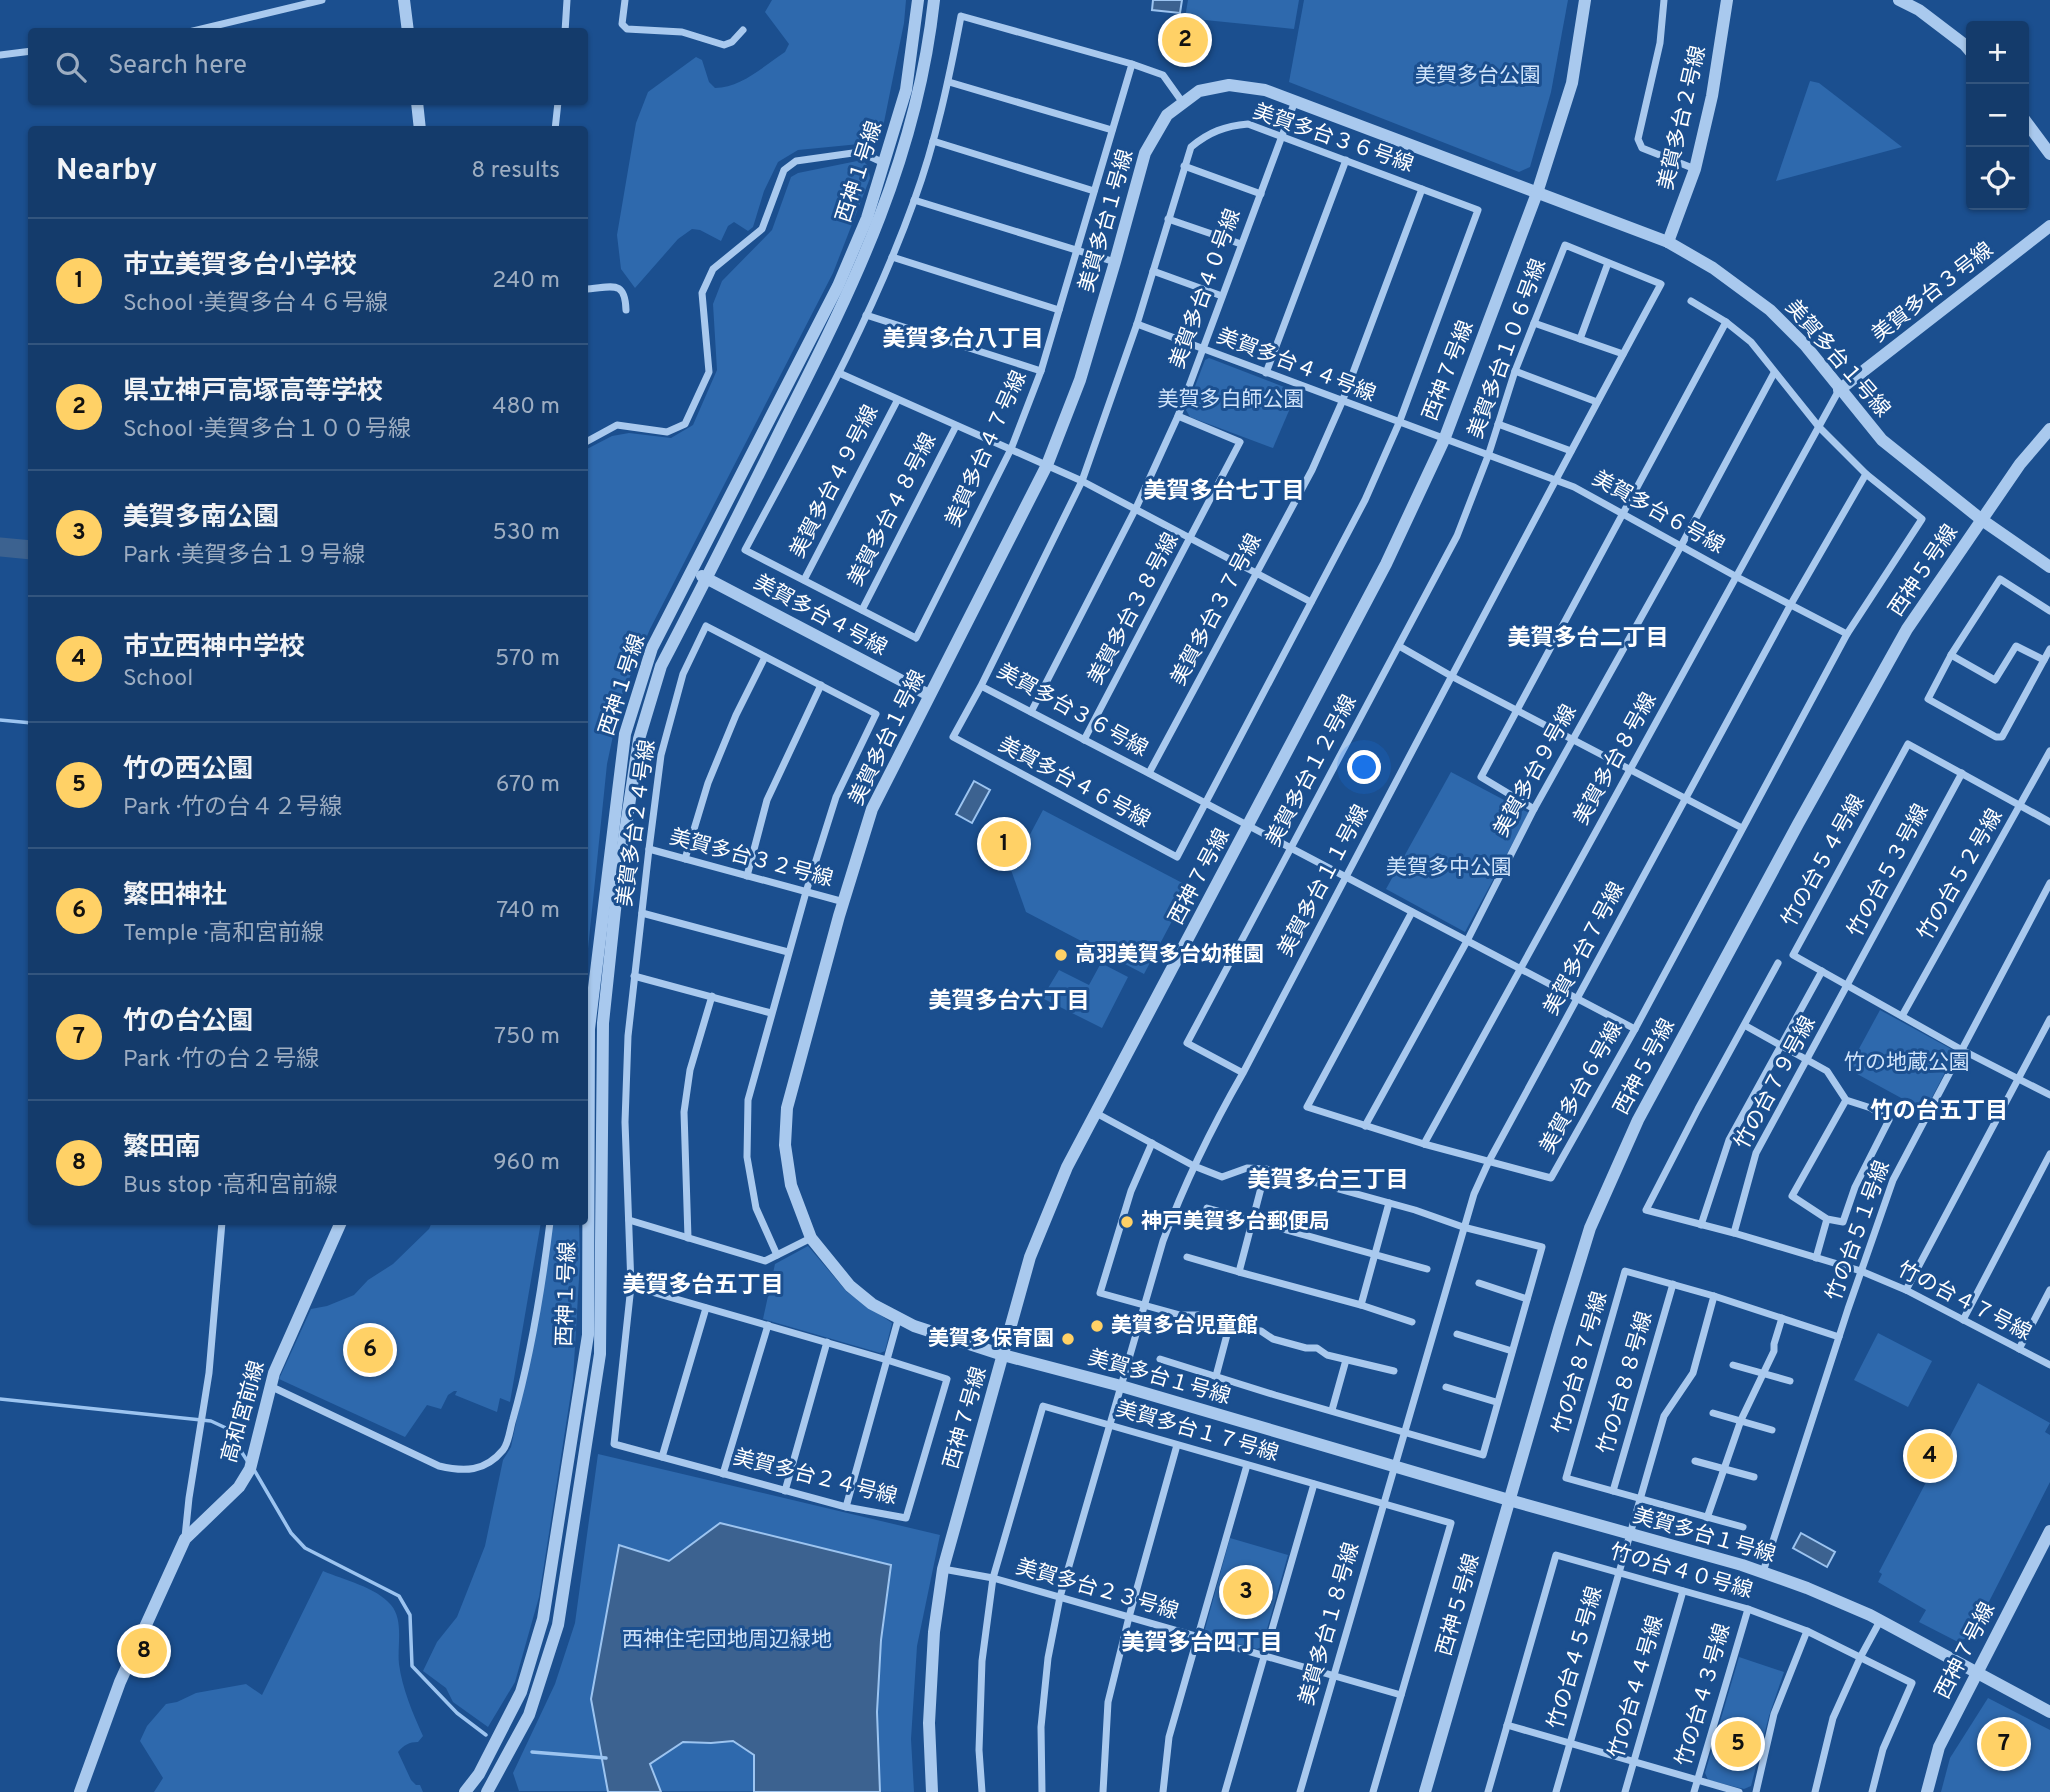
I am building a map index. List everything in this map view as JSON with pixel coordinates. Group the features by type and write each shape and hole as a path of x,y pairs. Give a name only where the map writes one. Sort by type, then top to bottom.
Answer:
{"street":[{"path":"206,28 322,0"},
{"path":"404,0 408,28"},
{"path":"565,28 567,0"},
{"path":"625,0 622,24 627,29 682,32 724,45 732,42 743,30"},
{"name":"西神１号線","path":"588,1042 625,734 652,648 838,286 867,218 906,90 918,0"},
{"name":"西神１号線","path":"494,1790 529,1715 558,1625 600,1354 603,1023 619,872 637,751 648,702 661,666 839,314 873,238 901,160 929,47 934,0"},
{"name":"西神７号線","path":"932,1792 929,1723 934,1632 943,1569 1030,1257 1067,1167 1386,564 1444,440 1537,193 1572,83 1585,0"},
{"path":"1664,0 1660,43 1638,139 1642,148 1695,169"},
{"name":"美賀多台２号線","path":"1668,243 1695,169 1712,96 1727,0"},
{"path":"1899,0 1919,10 1966,46"},
{"name":"美賀多台４７号線","path":"961,16 1132,64 1041,370 1011,449 916,638 745,550 839,373 892,257 914,200 949,82 961,16"},
{"path":"0,55 28,52"},
{"path":"1132,64 1163,75 1183,103"},
{"path":"949,82 1112,130"},
{"name":"美賀多台１号線","path":"2050,567 1982,520 1882,440 1805,345 1770,310 1713,268 1668,243 1265,90 1229,85 1199,91 1167,115 1145,153 1080,380 1048,465 872,809 787,1108 785,1146 791,1185 811,1238 850,1286 898,1320 1003,1355 1121,1386 1763,1573 1807,1588 1880,1621 2050,1712"},
{"name":"美賀多台４０号線","path":"1031,712 1136,508 1178,416 1295,101"},
{"path":"417,105 420,126"},
{"path":"555,126 558,105"},
{"name":"美賀多台３６号線","path":"1206,803 1365,500 1399,423 1478,210 1248,124 1227,125 1204,136 1191,147 1137,324 1082,481 981,685 1635,1030"},
{"path":"2029,126 2050,154"},
{"path":"933,141 1094,191"},
{"path":"588,441 617,425 667,432 685,424 709,372 702,293 713,269 762,229 784,170 796,161 860,152 885,163"},
{"path":"1266,373 1346,160"},
{"path":"1184,166 1261,194"},
{"name":"美賀多台３７号線","path":"1149,773 1312,470 1342,402 1422,189"},
{"path":"914,200 1115,262"},
{"path":"1168,219 1241,244"},
{"name":"美賀多台３号線","path":"1839,390 2050,226"},
{"name":"美賀多台１０６号線","path":"1488,456 1515,371 1565,245 1661,285 1555,480"},
{"path":"892,257 1059,310"},
{"path":"1580,339 1608,263"},
{"path":"1153,271 1222,296"},
{"path":"588,289 623,290 626,310"},
{"name":"美賀多台６号線","path":"1412,912 1307,1107 1424,1144 1551,1178 1635,1030 1741,827 1847,634 1922,519 1866,474 1818,427 1751,342 1726,322 1691,301"},
{"path":"866,315 1041,370"},
{"path":"1534,809 1481,778 1726,322"},
{"path":"1534,323 1623,354"},
{"name":"美賀多台４４号線","path":"1137,324 1444,440"},
{"path":"1515,371 1597,402"},
{"path":"839,373 1082,481 1311,602"},
{"name":"美賀多台９号線","path":"1365,1126 1534,809 1774,373"},
{"name":"美賀多台８号線","path":"1424,1144 1839,390"},
{"name":"美賀多台４９号線","path":"804,580 897,401"},
{"name":"美賀多台３８号線","path":"1084,740 1240,442 1178,416"},
{"path":"1499,424 1571,451"},
{"name":"美賀多台４８号線","path":"862,610 956,426"},
{"name":"西神５号線","path":"1425,1792 1590,1228 1638,1120 1907,629 2020,464 2050,429"},
{"name":"美賀多台６号線","path":"1444,440 1574,487 1847,634"},
{"name":"美賀多台１２号線","path":"1243,1073 1187,1043 1457,536 1488,456"},
{"name":"美賀多台７号線","path":"1394,1466 1463,1227 1489,1161 1791,604 1866,474"},
{"name":"美賀多台１１号線","path":"1042,1792 1041,1727 1048,1658 1060,1597 1163,1241 1182,1189 1555,480"},
{"name":"美賀多台４号線","path":"692,570 929,695"},
{"path":"2050,611 2000,579 1951,655 1928,699 1996,737 2002,737 2050,649"},
{"name":"美賀多台２４号線","path":"631,1286 947,1379 906,1518 846,1507 614,1444 631,1286 625,1122 628,1036 649,849 661,755 683,674 706,626 877,713 836,797 788,952 748,1100 747,1157 756,1208 777,1255"},
{"path":"1399,646 1453,677 1741,827"},
{"path":"1951,655 1996,680 2016,646 2044,660"},
{"path":"685,859 708,783 736,715 765,656"},
{"path":"747,876 767,800 821,685"},
{"name":"美賀多台４６号線","path":"981,685 953,737 1177,858 1206,803"},
{"name":"竹の台５４号線","path":"2050,822 1908,744 1793,955 2050,1096"},
{"name":"竹の台５２号線","path":"1902,1016 2050,751"},
{"name":"竹の台５３号線","path":"1848,986 1962,773"},
{"name":"美賀多台３２号線","path":"649,849 844,902"},
{"name":"竹の台５１号線","path":"1763,1573 1893,1180 2050,883"},
{"path":"642,912 788,952"},
{"path":"1779,963 1646,1210 1861,1271"},
{"path":"1701,1225 1729,1140 1822,971"},
{"path":"635,976 771,1013"},
{"name":"竹の台７９号線","path":"1734,1233 1756,1153 1848,986"},
{"path":"688,1238 684,1112 690,1070 712,996"},
{"path":"1906,1290 2050,1019"},
{"path":"1746,1026 1827,1071 1846,1100 1871,1108 1889,1120 1855,1187 1843,1222 1827,1219 1793,1196 1846,1100"},
{"path":"1096,1113 1194,1166 1222,1177 1247,1168 1266,1169 1389,1203 1463,1227 1542,1247 1483,1455 1160,1359"},
{"path":"1152,1143 1131,1191 1100,1293 1144,1307 1180,1315 1198,1315 1229,1327 1261,1331 1273,1339 1306,1348 1317,1348 1346,1360 1394,1371"},
{"path":"1963,1320 2050,1154"},
{"path":"1239,1272 1266,1169"},
{"path":"1361,1305 1389,1203"},
{"path":"1207,1208 1427,1269"},
{"path":"1816,1258 1827,1219"},
{"path":"629,1220 765,1261 811,1238"},
{"path":"185,1539 209,1373 222,1225"},
{"name":"高和宮前線","path":"80,1792 120,1682 185,1539 239,1487 251,1464 274,1373 340,1225"},
{"path":"270,1386 439,1466 463,1471 485,1465 504,1448 517,1405 543,1276 550,1225"},
{"name":"西神１号線","path":"465,1792 479,1774 521,1692 543,1619 588,1335 587,1225"},
{"path":"1186,1257 1361,1305 1412,1322"},
{"name":"竹の台８７号線","path":"1743,1527 1566,1478 1625,1271 1714,1296 1839,1337"},
{"name":"竹の台４７号線","path":"1861,1271 1906,1290 2050,1365"},
{"path":"1479,1283 1527,1299"},
{"name":"竹の台８８号線","path":"1612,1491 1673,1284"},
{"path":"2018,1349 2050,1290"},
{"name":"竹の台４５号線","path":"1556,1792 1664,1416 1693,1373 1714,1296"},
{"path":"662,1457 706,1308"},
{"path":"1707,1517 1741,1420 1774,1351 1782,1318"},
{"path":"846,1507 898,1320"},
{"path":"723,1474 768,1325"},
{"path":"1216,1376 1229,1327"},
{"path":"1457,1334 1511,1351"},
{"path":"785,1491 827,1342"},
{"path":"1332,1410 1346,1360"},
{"path":"1733,1365 1790,1381"},
{"path":"1446,1387 1496,1402"},
{"name":"美賀多台１７号線","path":"982,1792 979,1750 982,1661 993,1578 1043,1406 1451,1523 1373,1792"},
{"path":"1713,1413 1772,1430"},
{"path":"1102,1792 1108,1702 1177,1445"},
{"path":"1695,1461 1754,1477"},
{"path":"1163,1792 1169,1737 1247,1465"},
{"name":"美賀多台１８号線","path":"1300,1792 1394,1466"},
{"path":"1225,1792 1314,1484"},
{"name":"西神７号線","path":"1927,1792 1939,1747 2050,1531"},
{"name":"竹の台４０号線","path":"1488,1792 1556,1555 1748,1609 1807,1631 1912,1683 1883,1749 1872,1792"},
{"name":"美賀多台２３号線","path":"943,1569 993,1578 1401,1695"},
{"name":"竹の台４４号線","path":"1625,1792 1683,1591"},
{"name":"竹の台４３号線","path":"1694,1792 1748,1609"},
{"path":"1815,1792 1833,1718 1880,1621"},
{"path":"1756,1792 1774,1714 1807,1631"},
{"path":"1507,1726 1739,1792"},
{"path":"479,1774 494,1790"}],"green space":[{"path":"772,0 906,0 904,23 880,142 798,150 778,162 764,191 753,227 748,231 734,222 728,226 721,241 700,230 692,229 678,239 635,288 621,269 617,235 636,123 648,92 696,57 702,60 709,82 715,88 743,80 785,52 789,44 765,12"},
{"path":"1188,0 1299,0 1294,29 1185,18"},
{"name":"美賀多台公園","path":"1304,0 1568,0 1551,92 1530,167 1519,172 1289,82"},
{"path":"1810,81 1819,83 1902,147 1776,181"},
{"path":"862,160 868,166 870,178 833,273 650,629 621,698 607,764 588,949 588,448 612,436 629,433 671,438 693,425 717,370 713,304 722,281 772,230 791,177 798,173"},
{"name":"美賀多白師公園","path":"1209,358 1297,392 1273,448 1190,417 1186,410 1205,360"},
{"name":"美賀多中公園","path":"1451,772 1529,813 1465,932 1386,889"},
{"path":"1043,810 1190,887 1144,974 1026,912 1011,870"},
{"path":"1101,963 1128,977 1102,1028 1042,998 1059,970 1089,985"},
{"name":"竹の地蔵公園","path":"1880,1010 1953,1050 1954,1055 1925,1111 1848,1069"},
{"path":"431,1225 540,1225 510,1402 500,1398 497,1412 455,1395 457,1391 454,1391 448,1395 441,1409 427,1405 405,1437 279,1379 311,1309 327,1306 354,1295 368,1280 393,1264"},
{"path":"553,1225 579,1225 580,1262 573,1380 539,1597 515,1682 488,1727 453,1702 446,1688 423,1671 437,1642 457,1617 485,1546 503,1460 511,1447 537,1322"},
{"path":"808,1246 847,1292 892,1323 885,1351 880,1353 763,1319 775,1264"},
{"path":"1878,1333 1932,1361 1908,1407 1854,1380"},
{"path":"1978,1383 2050,1423 2045,1432 2050,1435 2050,1482 1972,1635 1958,1642 1919,1622 1926,1610 1878,1582 1882,1574 1879,1572"},
{"name":"西神住宅団地周辺緑地","path":"598,1454 940,1535 917,1646 911,1739 914,1792 519,1791 513,1773 555,1684 575,1623"},
{"path":"1230,1538 1288,1555 1262,1647 1257,1649 1209,1636 1205,1629"},
{"path":"323,1571 377,1593 395,1611 399,1626 400,1673 423,1736 418,1742 407,1744 398,1752 411,1780 420,1785 423,1792 154,1792 163,1778 140,1741 147,1726 166,1704 196,1693 246,1684 262,1695"},
{"path":"1739,1657 1784,1672 1769,1716 1751,1786 1744,1789 1708,1780 1705,1773"},
{"path":"1988,1698 2050,1730 2050,1792 1941,1792 1950,1758"}],"shaded area":[{"path":"1153,0 1182,0 1180,13 1152,10"},
{"path":"974,781 990,790 972,823 956,814"},
{"path":"720,1523 891,1565 881,1640 877,1712 880,1792 754,1792 754,1755 733,1741 683,1742 650,1764 661,1792 608,1792 591,1699 619,1545 669,1561"},
{"path":"1801,1533 1835,1552 1827,1567 1793,1548"}],"waterway":[{"path":"0,547 28,550"},
{"path":"0,720 28,723"},
{"path":"0,1399 211,1421 226,1428 248,1462"},
{"path":"253,1468 291,1533 305,1548 399,1596 410,1615 412,1666 457,1713 486,1735"},
{"path":"532,1752 606,1758"}],"place":[{"name":"県立神戸高塚高等学校","path":"1185,40"},
{"name":"市立美賀多台小学校","path":"1004,844"},
{"name":"高羽美賀多台幼稚園","path":"1061,955"},
{"name":"神戸美賀多台郵便局","path":"1127,1222"},
{"name":"美賀多台児童館","path":"1097,1326"},
{"name":"美賀多保育園","path":"1068,1339"},
{"name":"繁田神社","path":"370,1350"},
{"name":"市立西神中学校","path":"1930,1456"},
{"name":"美賀多南公園","path":"1246,1592"},
{"name":"繁田南","path":"144,1651"},
{"name":"竹の西公園","path":"1738,1744"},
{"name":"竹の台公園","path":"2004,1744"}],"district":[{"name":"美賀多台八丁目","path":"963,340"},
{"name":"美賀多台七丁目","path":"1224,492"},
{"name":"美賀多台二丁目","path":"1588,639"},
{"name":"美賀多台六丁目","path":"1009,1002"},
{"name":"竹の台五丁目","path":"1939,1112"},
{"name":"美賀多台三丁目","path":"1328,1181"},
{"name":"美賀多台五丁目","path":"703,1286"},
{"name":"美賀多台四丁目","path":"1202,1644"}]}
